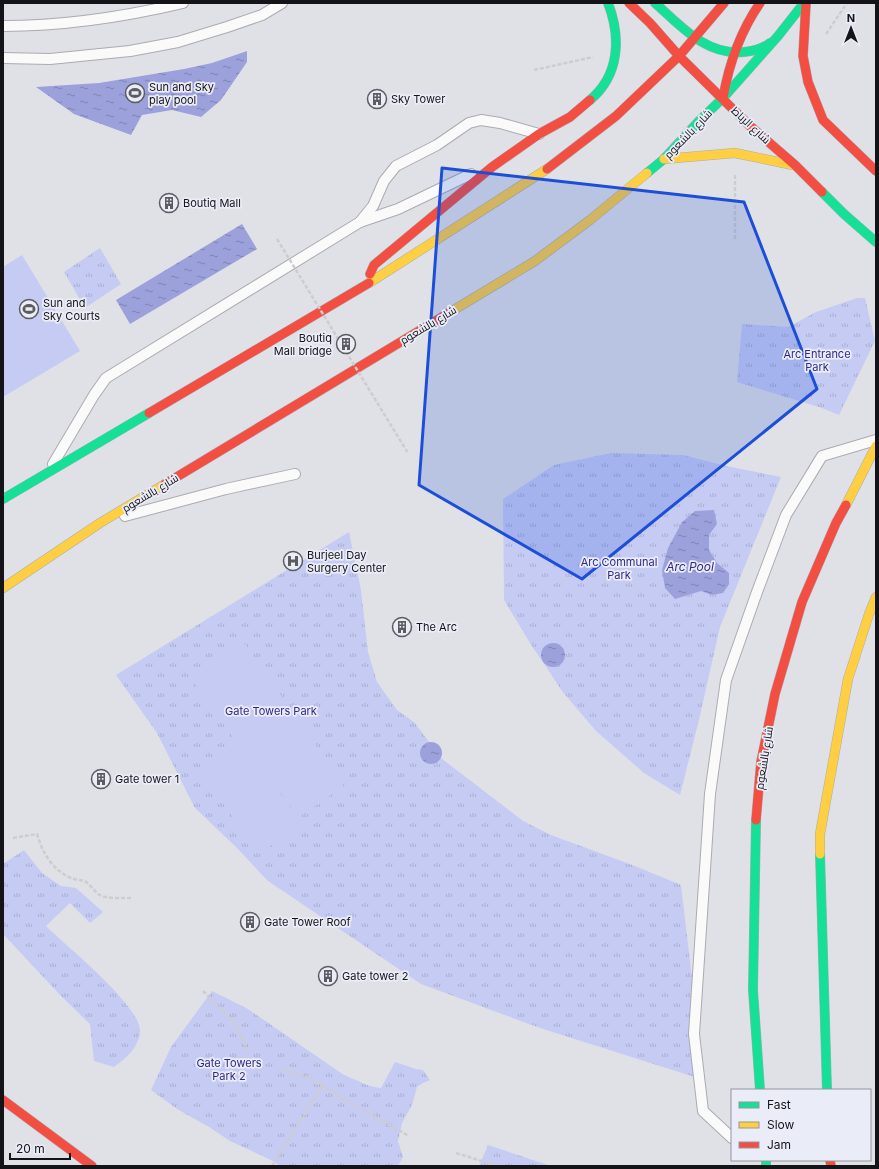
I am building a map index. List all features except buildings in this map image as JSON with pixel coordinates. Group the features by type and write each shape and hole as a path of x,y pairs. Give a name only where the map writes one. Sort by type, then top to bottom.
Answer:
{"main road":[{"path":"366,285 374,265 487,172 538,134 570,117 595,96 608,78 616,56 617,47 614,18 608,3"},
{"name":"شارع الرباط","path":"629,3 650,22 679,56 750,126 795,165 844,214 876,242"},
{"path":"655,3 703,44 733,54 755,51 765,47 778,36"},
{"path":"3,498 366,285 554,165 616,116 679,56 724,3"},
{"path":"723,98 726,76 733,54 742,32 760,3"},
{"path":"805,3 803,56 808,82 823,120 876,171"},
{"name":"شارع بالشعوم","path":"3,588 100,523 535,261 590,220 664,159 700,120 723,98 805,3"},
{"path":"664,159 735,153 795,165"},
{"path":"844,214 862,218"},
{"name":"شارع بالشعوم","path":"760,1089 753,990 753,952 755,834 761,762 775,694 802,602 836,524 876,446"},
{"path":"827,1089 820,834 848,679 876,597"},
{"path":"3,1100 92,1166"}],"lane":[{"path":"3,26 35,26 96,20 183,3"},
{"path":"3,58 50,59 130,51 178,42 262,15 282,3"},
{"path":"360,222 373,206 384,181 396,166 437,145 469,123 481,120 500,123 538,134"},
{"path":"48,472 94,395 106,378 360,222 398,209 512,153"},
{"path":"731,1137 703,1111 694,1034 710,794 726,680 786,516 822,456 876,440"},
{"path":"100,523 226,490 295,474"}],"path":[{"path":"822,39 847,3"},
{"path":"534,70 600,56"},
{"path":"735,168 735,239"},
{"path":"277,239 408,453"},
{"path":"13,838 37,834 40,846 46,857 63,874 70,878 85,881 101,896 133,898"},
{"path":"202,991 235,1024 249,1052"},
{"path":"282,1070 305,1076 409,1136"},
{"path":"272,1166 322,1086"},
{"path":"456,1153 498,1166"}],"highlighted area":[{"path":"442,168 744,202 817,389 582,579 419,485"}],"green space":[{"path":"100,248 121,284 85,308 64,272"},
{"name":"Sun and Sky Courts","path":"22,255 80,351 3,397 3,267"},
{"name":"Arc Entrance Park","path":"857,298 865,298 875,341 839,415 822,408 737,382 742,324 788,327 816,312"},
{"name":"Arc Communal Park","path":"611,453 683,455 726,466 781,477 720,627 680,795 644,773 596,731 562,691 533,648 504,600 503,499 554,465"},
{"name":"Gate Towers Park","path":"349,532 361,590 368,652 377,682 397,710 415,723 441,758 523,821 551,835 635,866 681,885 704,1080 540,1028 421,984 268,881 236,847 195,808 157,733 116,675"},
{"path":"243,641 344,786 299,817 261,767 303,825 258,854 201,771 236,747 231,733 190,678"},
{"path":"24,850 42,873 61,886 76,888 103,912 90,923 70,903 46,926 116,992 137,1020 140,1031 137,1043 131,1052 114,1067 94,1061 90,1024 62,997 3,934 3,864"},
{"name":"Gate Towers Park 2","path":"212,991 248,1009 344,1075 367,1085 381,1088 395,1062 423,1070 430,1080 417,1087 412,1105 402,1123 398,1141 403,1157 398,1166 280,1166 271,1160 230,1141 177,1109 151,1090 171,1047"},
{"path":"488,1145 551,1166 479,1166"}],"water":[{"name":"Sun and Sky play pool","path":"247,51 247,62 221,100 201,117 172,110 142,115 131,135 74,114 36,87 99,83 184,69 212,63"},
{"path":"242,224 257,249 130,324 116,300"},
{"name":"Arc Pool","path":"714,510 717,524 709,535 709,550 717,563 729,573 729,584 723,593 712,595 701,591 675,599 665,588 662,570 668,548 682,522 695,511"},
{"path":"553,643 558,644 564,650 564,660 558,666 553,667 548,666 542,660 541,655 542,650 548,644"},
{"path":"431,742 439,745 442,753 439,761 431,764 423,761 420,753 423,745"}],"traffic: fast":[{"path":"590,100 600,90 607,79 615,55 615,29 608,3"},
{"path":"655,3 695,38 718,49 730,52 748,52 761,48 770,43"},
{"path":"647,173 664,159 700,120 723,98 778,36 804,3"},
{"path":"822,192 876,242"},
{"path":"3,499 149,413"},
{"path":"756,820 753,990 760,1089"},
{"path":"820,854 827,1089"},
{"path":"766,1161 766,1166"}],"traffic: slow":[{"path":"664,159 735,153 793,165"},
{"path":"369,283 547,169"},
{"path":"452,311 535,261 590,220 647,173"},
{"path":"846,505 876,446"},
{"path":"3,588 100,523 165,484"},
{"path":"820,854 820,834 848,679 876,597"}],"traffic: jam":[{"path":"629,3 650,23 679,56 750,126 795,165 822,192"},
{"path":"547,169 616,116 679,56 724,3"},
{"path":"723,98 728,72 736,48 760,3"},
{"path":"806,3 803,56 808,82 823,120 876,171"},
{"path":"370,274 374,265 492,167 539,134 570,117 590,100"},
{"path":"149,413 369,283"},
{"path":"165,484 452,311"},
{"path":"756,820 761,762 775,694 802,602 836,523 846,505"},
{"path":"3,1100 92,1166"},
{"path":"830,1161 831,1166"}],"place":[{"name":"Sun and Sky play pool","path":"135,93"},
{"name":"Sky Tower","path":"377,99"},
{"name":"Boutiq Mall","path":"169,203"},
{"name":"Sun and Sky Courts","path":"29,309"},
{"name":"Boutiq Mall bridge","path":"346,344"},
{"name":"Burjeel Day Surgery Center","path":"293,561"},
{"name":"The Arc","path":"402,627"},
{"name":"Gate tower 1","path":"101,779"},
{"name":"Gate Tower Roof","path":"250,922"},
{"name":"Gate tower 2","path":"328,976"}]}
